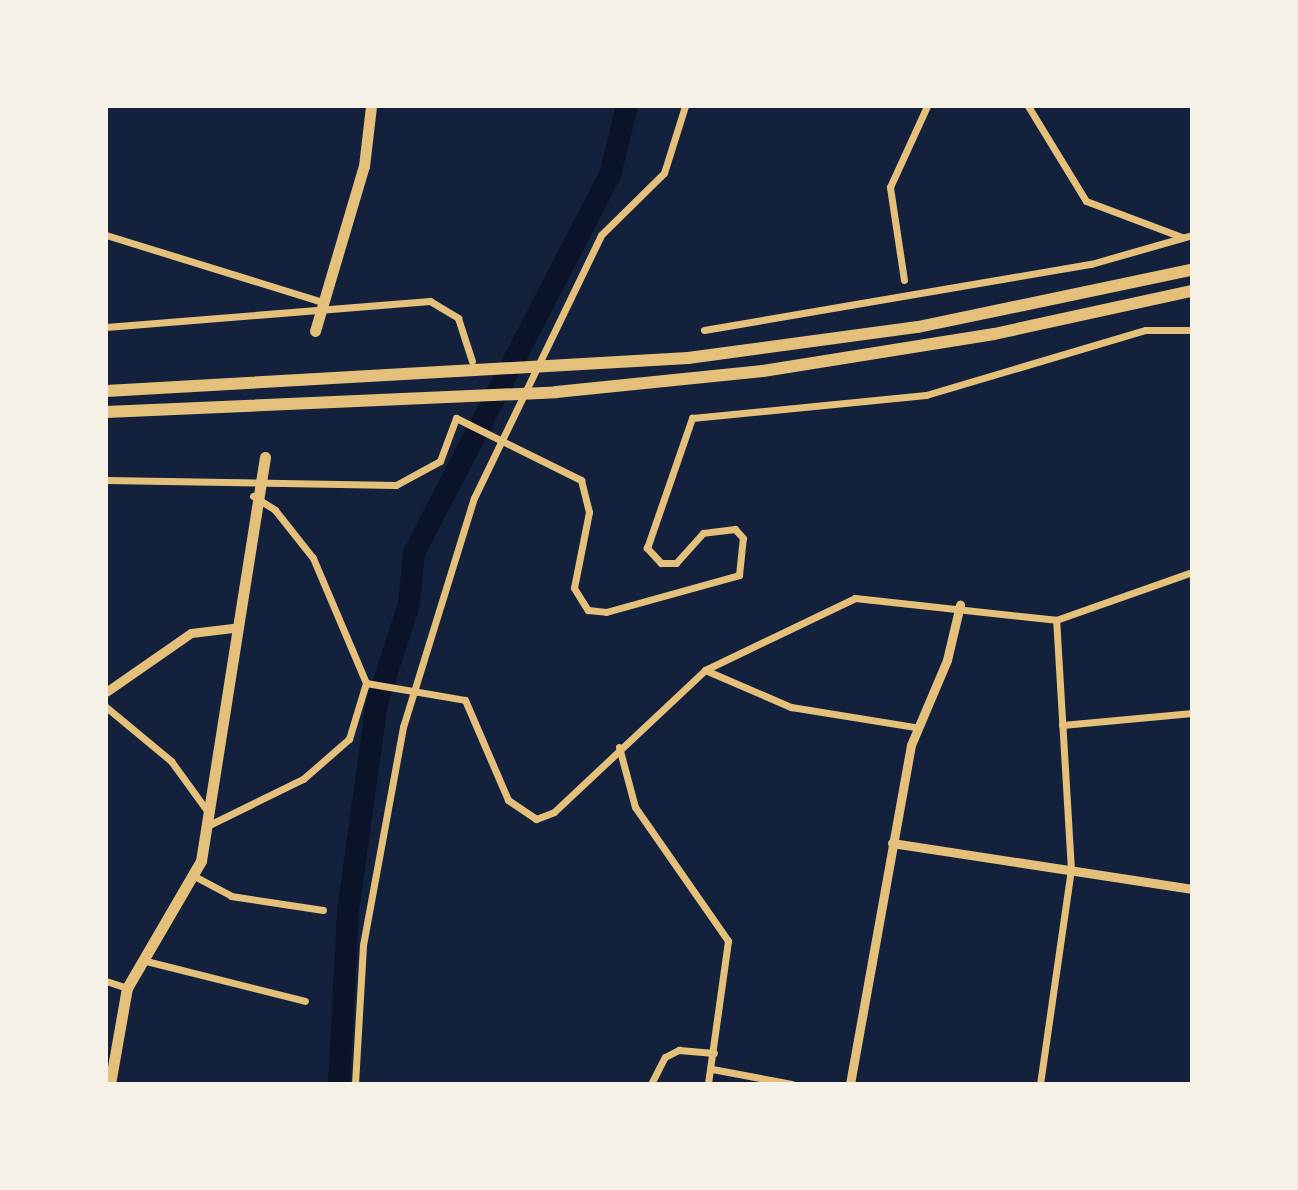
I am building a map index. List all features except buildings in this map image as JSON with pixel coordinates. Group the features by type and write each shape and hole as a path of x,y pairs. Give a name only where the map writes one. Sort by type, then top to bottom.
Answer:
{"highway":[{"path":"106,391 558,370 837,340 1192,270"},
{"path":"106,412 556,392 920,348 1192,291"}],"main road":[{"path":"315,331 364,166 371,106"},
{"path":"110,1084 127,988 196,877 207,826 254,490 265,457"}],"street":[{"path":"355,1084 363,945 412,689 499,440 601,235 664,173 685,106"},
{"path":"904,280 890,187 927,106"},
{"path":"1028,106 1086,201 1188,237"},
{"path":"106,235 322,307"},
{"path":"704,330 1091,264 1188,237"},
{"path":"106,327 322,307 441,303 464,327 472,361"},
{"path":"106,480 254,490 396,485 440,461 456,418 581,480 589,512 574,588 588,610 606,612 739,575 743,538 735,529 703,533 676,563 661,563 647,548 692,418 926,395 1146,330 1192,330"},
{"path":"207,826 303,779 349,739 366,683 313,558 275,510 254,490"},
{"path":"366,683 412,689 469,704 508,800 528,819 554,812 619,747 705,670 864,595 960,605 1056,620 1192,572"},
{"path":"850,1084 915,727 947,660 960,605"},
{"path":"1040,1084 1071,870 1056,620"},
{"path":"106,692 191,633 233,628"},
{"path":"705,670 791,707 915,727"},
{"path":"106,707 164,753 208,812"},
{"path":"1062,725 1192,713"},
{"path":"619,747 635,807 728,941 708,1084"},
{"path":"892,843 1192,889"},
{"path":"196,877 231,896 323,910"},
{"path":"142,960 305,1001"},
{"path":"106,981 127,988"},
{"path":"651,1084 665,1057 679,1050 714,1053"},
{"path":"712,1069 792,1084"}],"waterway":[{"path":"339,1084 348,911 377,703 409,604 414,553 610,175 627,106"}]}
